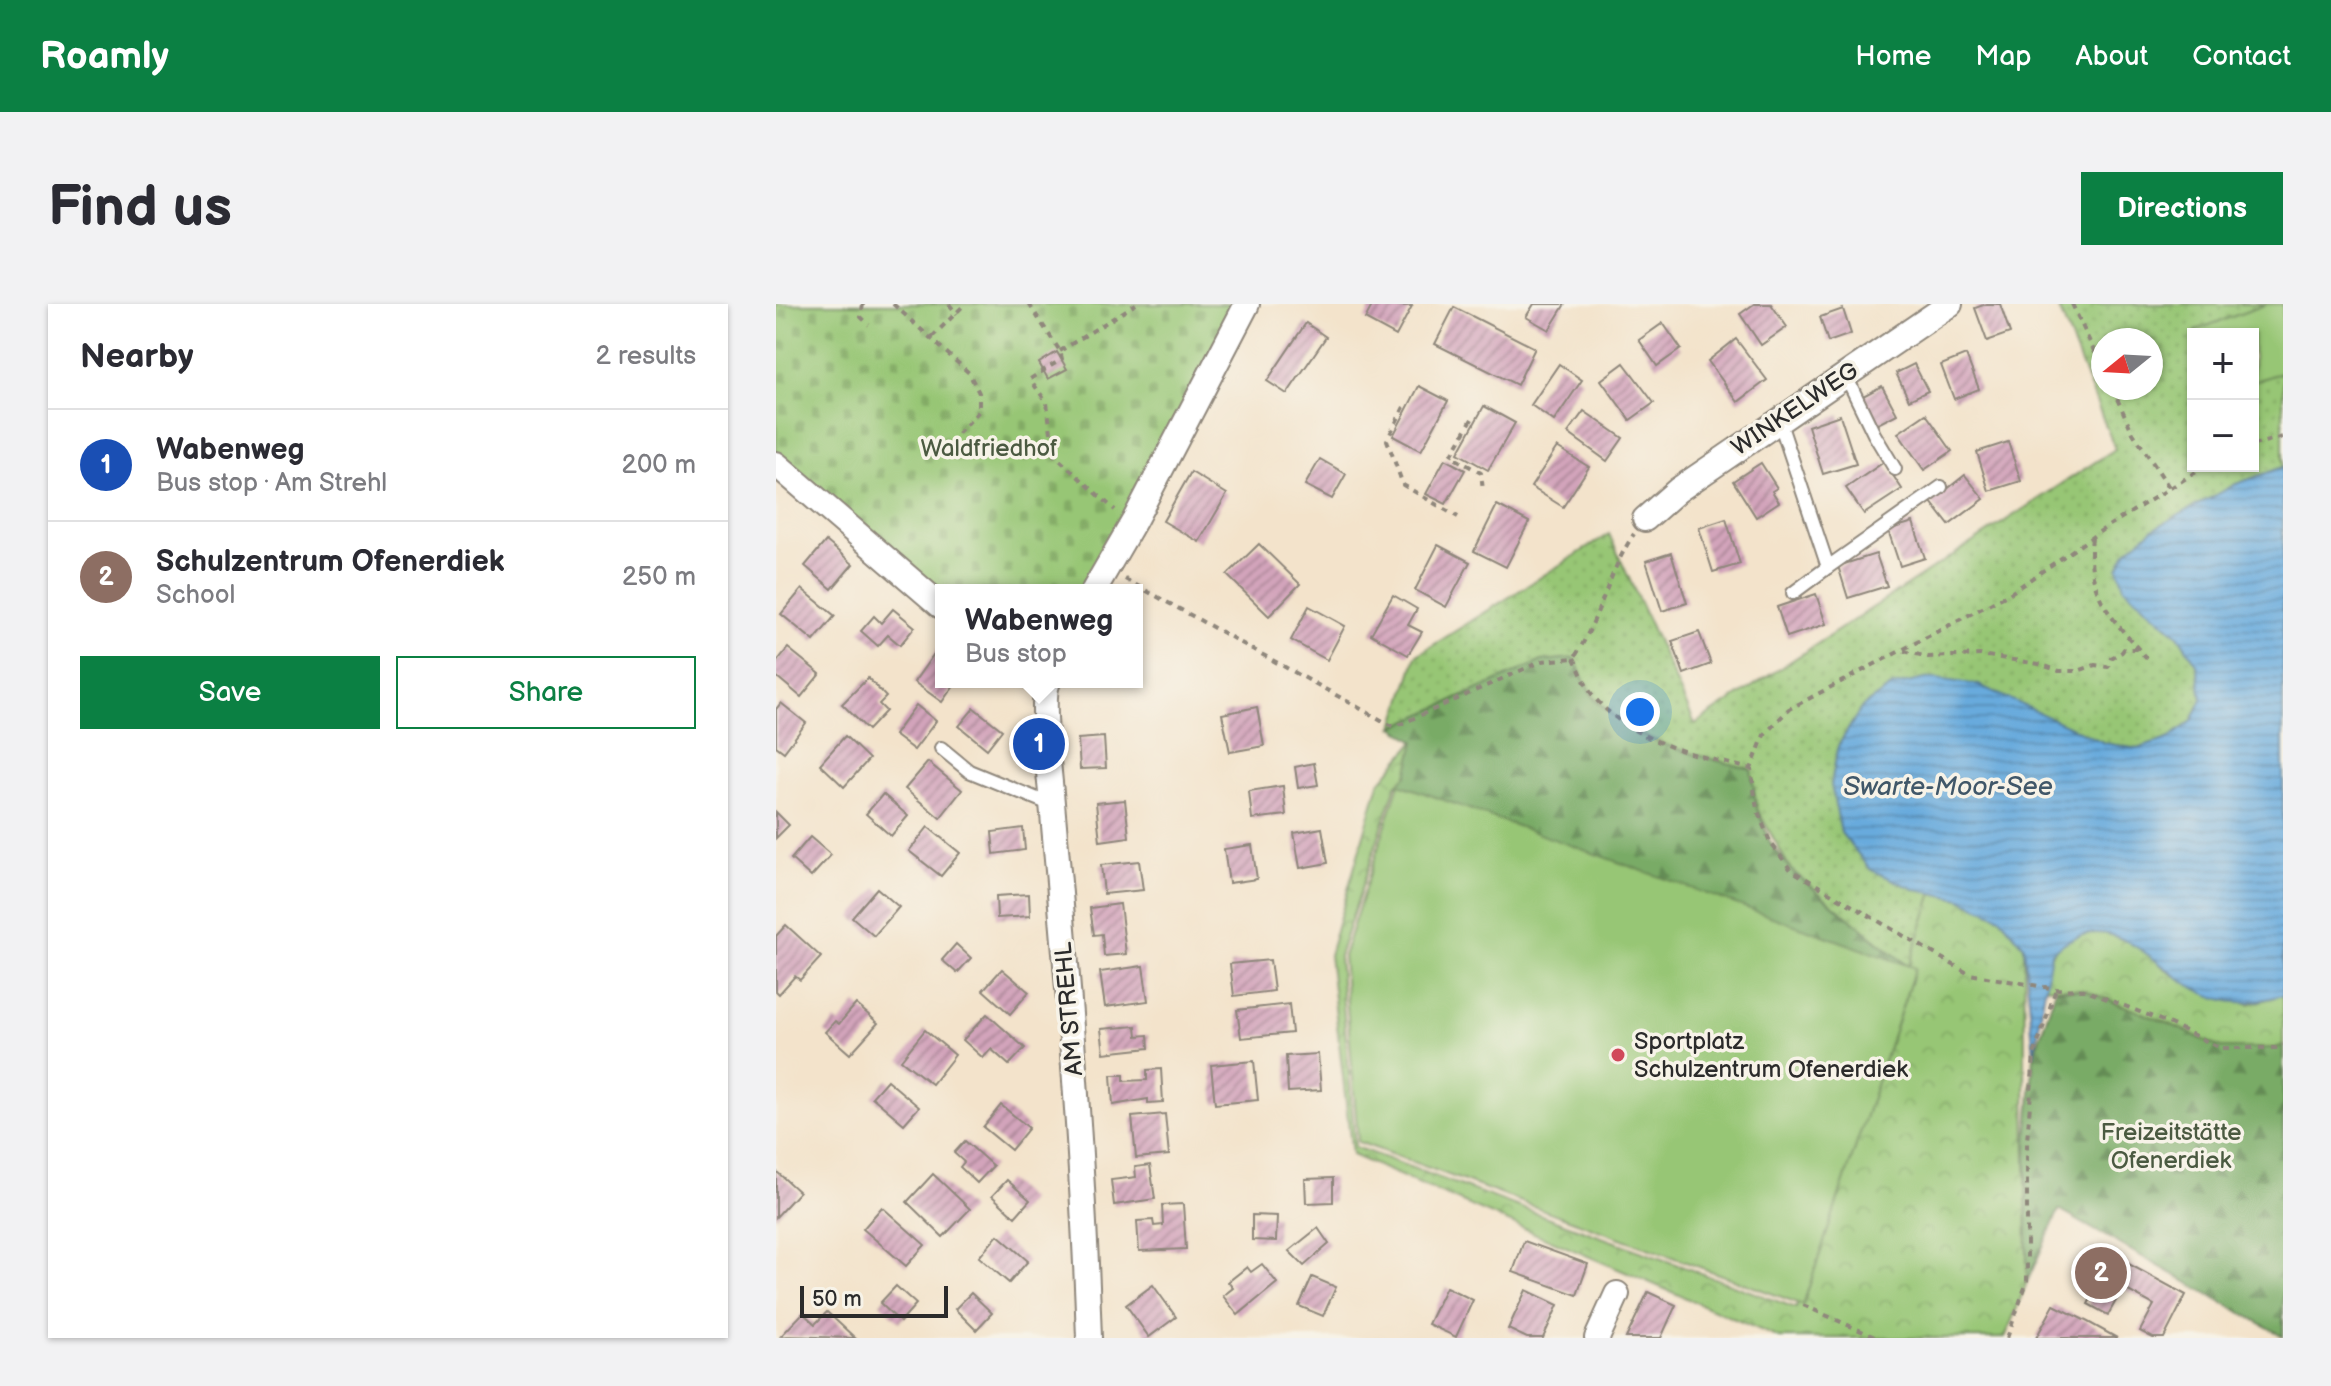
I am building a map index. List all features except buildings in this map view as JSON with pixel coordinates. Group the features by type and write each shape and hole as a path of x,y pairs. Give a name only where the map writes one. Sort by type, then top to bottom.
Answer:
{"street":[{"path":"1100,580 1247,304"},
{"name":"WINKELWEG","path":"1645,519 1678,490 1950,304"},
{"path":"779,474 935,601"},
{"name":"AM STREHL","path":"1040,688 1074,1052 1089,1338"},
{"path":"1597,1338 1617,1294"}],"lane":[{"path":"1845,374 1895,469"},
{"path":"1779,420 1828,567"},
{"path":"1793,593 1941,487"},
{"path":"941,748 969,771 1052,805"}],"path":[{"path":"863,304 861,317 869,325"},
{"path":"893,304 969,373 979,393 979,411 957,435"},
{"path":"949,304 957,314"},
{"path":"932,337 965,304"},
{"path":"1029,304 1060,351 1062,359 1030,379 1047,403 1054,455 1120,515 1134,521"},
{"path":"1060,351 1136,304"},
{"path":"2072,304 2091,344"},
{"path":"2118,400 2133,433 2169,487"},
{"path":"1404,407 1387,440 1403,485 1458,517"},
{"path":"1472,419 1451,456 1481,473 1483,490"},
{"path":"2259,443 2283,437"},
{"path":"2195,472 2009,594 1789,709 1764,735 1751,769 1757,809 1770,842 1791,870 1969,974 2056,989 2084,990 2221,1048 2276,1048 2283,1045"},
{"path":"1574,658 1588,637 1624,549 1645,519"},
{"path":"2092,538 2089,561 2100,601 2150,663"},
{"path":"1143,602 1394,727 1542,661 1574,658"},
{"path":"1903,651 1928,657 1981,655 2039,664 2059,671 2078,671 2095,665 2108,667 2111,658 2124,649 2139,649"},
{"path":"1574,658 1592,695 1619,722 1677,751 1751,769"},
{"path":"2007,1338 2027,1282 2027,1141 2034,1055 2056,989"},
{"path":"1803,1305 1877,1338"}],"green space":[{"name":"Waldfriedhof","path":"776,304 1247,304 1097,584 935,584 935,601 776,464"},
{"path":"2057,304 2283,304 2283,467 2236,484 2124,587 2178,635 2197,664 2202,699 2192,721 2168,739 2137,749 2104,743 2057,722 1893,686 1862,707 1838,746 1831,785 1914,889 1933,893 1909,967 1791,870 1757,809 1750,769 1666,745 1627,726 1594,697 1574,658 1394,727 1416,656 1609,534 1695,724 2115,449 2095,400 2163,400 2163,328 2091,328 2091,389"},
{"path":"2267,304 2283,304 2283,372 2259,380 2259,328 2201,328"},
{"path":"1574,658 1594,697 1627,726 1666,745 1751,769 1757,809 1770,842 1791,870 1909,967 1396,784 1407,775 1415,741 1394,727 1542,661"},
{"path":"1415,741 1407,775 1396,785 1339,956 1355,1147 1796,1308 1933,893 1961,899 2000,917 2024,946 2027,1282 2005,1338 1779,1338 1352,1155 1329,955 1379,783"},
{"name":"Sportplatz Schulzentrum Ofenerdiek","path":"1399,784 1915,968 1803,1305 1358,1142 1343,956"},
{"path":"2087,932 2107,933 2138,946 2173,975 2249,1004 2283,995 2283,1045 2276,1048 2221,1048 2084,990 2039,986 2054,951 2066,941"},
{"name":"Freizeitstätte Ofenerdiek","path":"2056,989 2084,990 2221,1048 2276,1048 2283,1045 2283,1336 2059,1210 2027,1282 2027,1141 2034,1055"}],"water":[{"name":"Swarte-Moor-See","path":"2283,467 2283,995 2242,1002 2217,998 2195,989 2137,947 2117,937 2097,933 2075,938 2051,953 2034,1055 2024,946 2000,917 1961,899 1914,889 1871,870 1841,833 1831,785 1838,746 1862,707 1893,686 1930,678 1979,685 2105,743 2137,749 2168,739 2192,721 2202,699 2197,664 2178,635 2124,587 2118,567 2127,550 2153,529 2236,484"}],"place":[{"name":"Wabenweg","path":"1039,744"},
{"name":"Sportplatz Schulzentrum Ofenerdiek","path":"1618,1055"},
{"name":"Schulzentrum Ofenerdiek","path":"2101,1273"}]}
